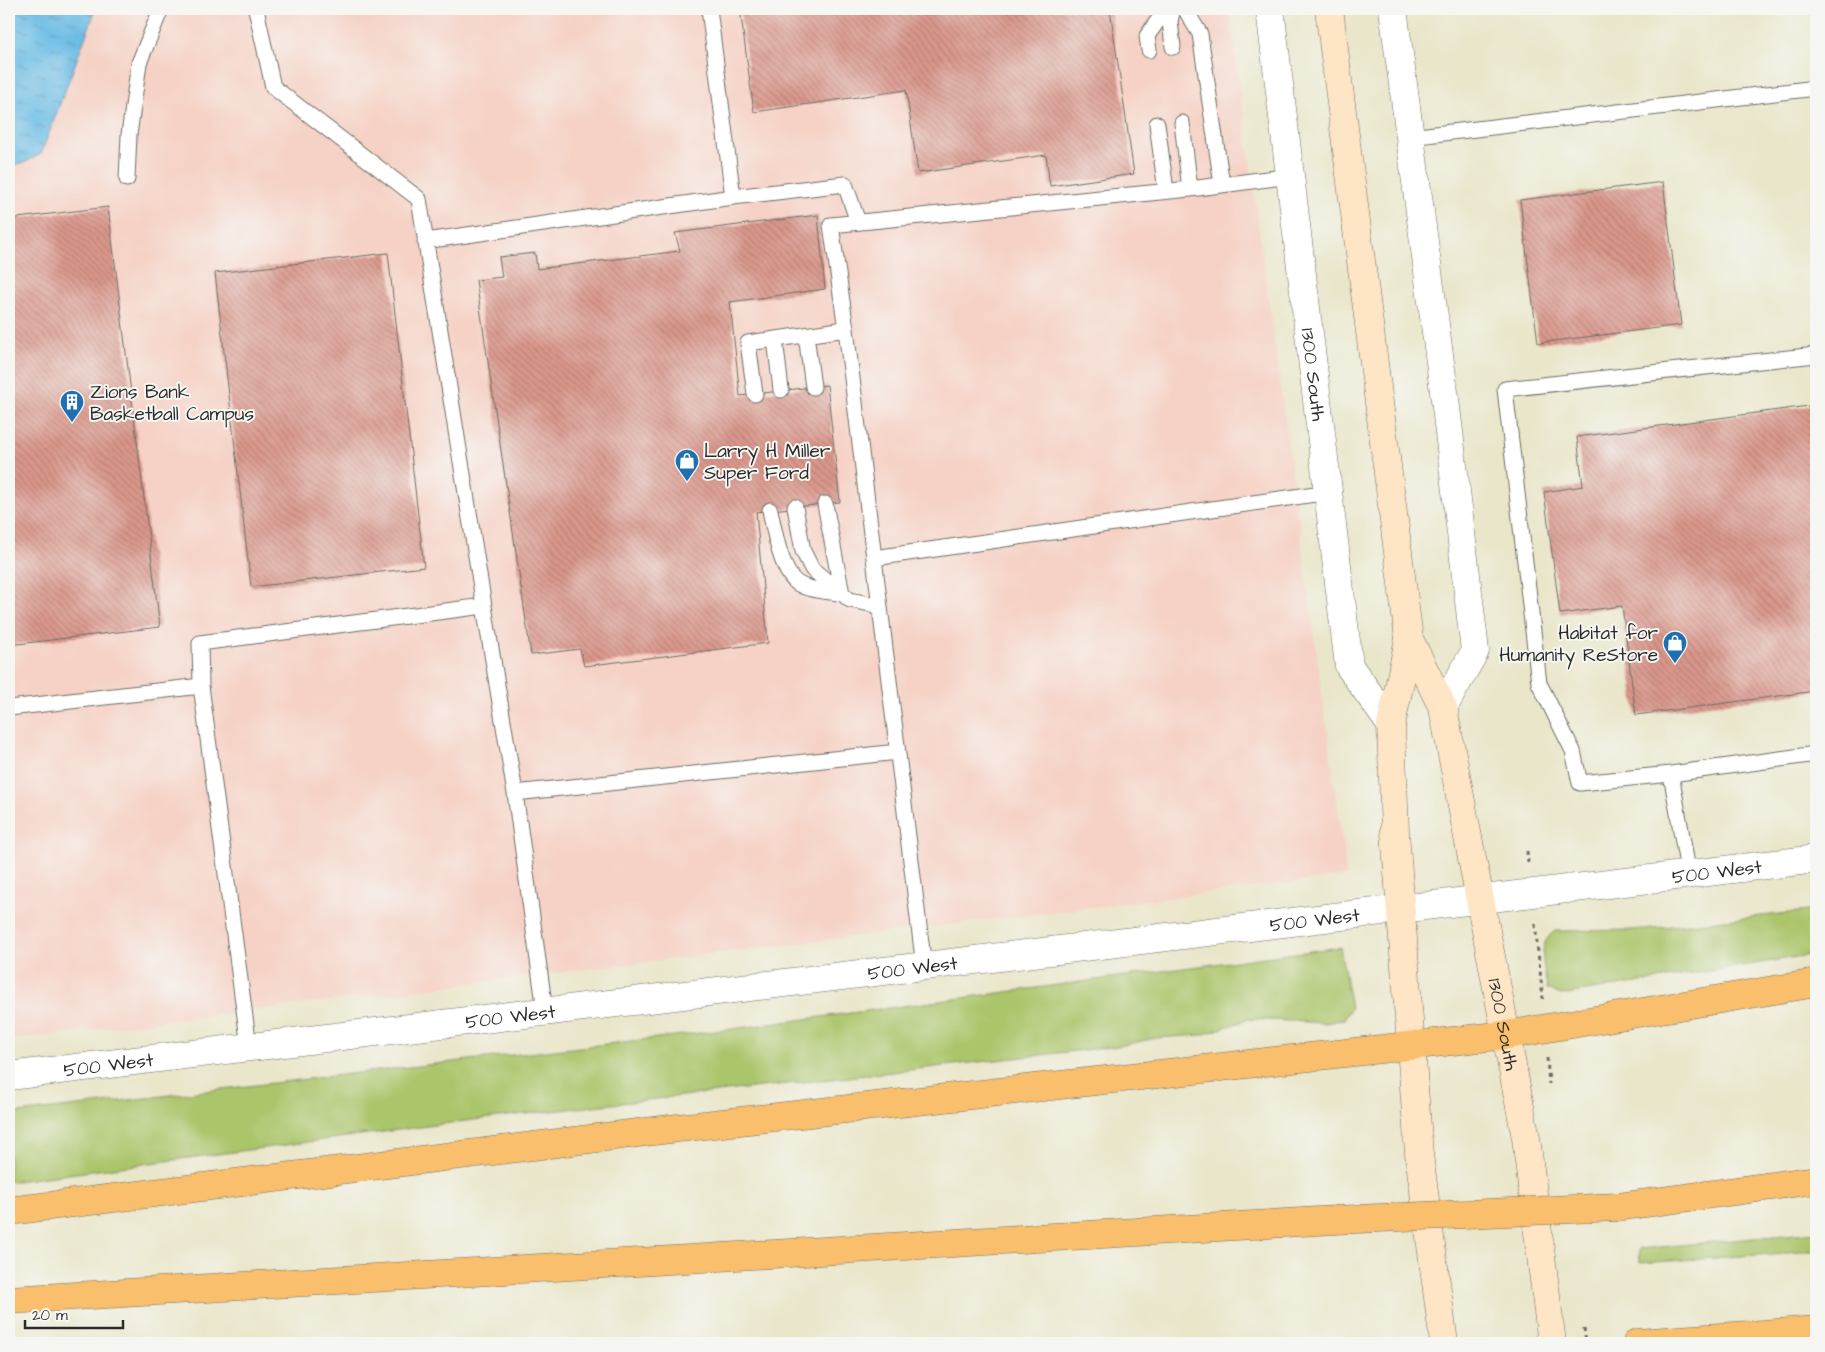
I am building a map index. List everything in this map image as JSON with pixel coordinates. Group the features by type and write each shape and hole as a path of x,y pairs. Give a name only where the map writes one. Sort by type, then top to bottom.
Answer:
{"highway":[{"path":"9,1211 678,1128 1506,1035 1816,983"},
{"path":"9,1300 1335,1220 1617,1207 1816,1180"},
{"path":"1637,1343 1816,1330"}],"main road":[{"name":"1300 South","path":"1329,9 1409,639 1443,708 1526,1138 1552,1343"},
{"name":"1300 South","path":"1409,639 1391,726 1400,910 1420,1154 1444,1343"}],"street":[{"name":"1300 South","path":"1270,9 1349,666 1391,726"},
{"path":"1393,9 1475,651 1443,708"},
{"name":"500 West","path":"9,1076 1689,876 1816,859"}],"lane":[{"path":"126,179 129,135 140,63 161,9"},
{"path":"256,9 273,87 419,199 515,793 545,1011"},
{"path":"709,9 733,197"},
{"path":"1149,50 1147,36 1166,9"},
{"path":"1172,9 1170,21 1173,47"},
{"path":"1185,9 1200,34 1222,185"},
{"path":"1410,137 1816,88"},
{"path":"1182,123 1190,189"},
{"path":"1158,124 1166,191"},
{"path":"924,967 846,329 831,225 1190,189 1291,176"},
{"path":"426,241 733,197 845,184 858,222"},
{"path":"755,394 748,342 846,329"},
{"path":"806,335 813,387"},
{"path":"775,339 781,390"},
{"path":"1816,355 1505,389 1539,683 1573,751 1580,783 1671,774 1816,754"},
{"path":"874,558 1329,492"},
{"path":"826,504 842,594"},
{"path":"795,507 803,551 812,569 850,600 880,606"},
{"path":"770,510 777,545 795,582 810,588 842,594"},
{"path":"249,1047 201,686 200,643 484,606"},
{"path":"9,708 201,686"},
{"path":"515,793 898,752"},
{"path":"1671,774 1689,876"}],"path":[{"path":"1537,938 1543,992"}],"shaded area":[{"path":"9,9 1229,9 1347,876 9,1040"}],"green space":[{"path":"1816,910 1816,954 1561,995 1547,989 1543,965 1543,950 1545,943 1555,931 1635,930"},
{"path":"1340,947 1351,1008 1344,1019 1326,1023 1249,1019 1202,1035 1156,1038 1119,1046 473,1120 9,1182 9,1114 717,1031"},
{"path":"1816,1232 1816,1251 1640,1263 1639,1249"}],"water":[{"path":"9,9 96,9 41,154 24,163 9,165"}],"building":[{"path":"740,9 1110,9 1134,174 1050,186 1046,155 918,173 906,90 754,112"},
{"path":"1663,182 1681,325 1538,343 1520,200"},
{"name":"Zions Bank Basketball Campus","path":"108,207 160,627 9,645 9,219"},
{"path":"818,215 825,289 730,302 740,396 827,385 840,502 756,512 768,643 584,666 580,649 531,655 476,280 502,277 499,257 535,253 537,269 680,251 675,233"},
{"path":"388,253 424,567 251,587 215,273"},
{"path":"1816,405 1816,691 1636,715 1622,606 1560,614 1544,492 1583,486 1577,437"}],"place":[{"name":"Zions Bank Basketball Campus","path":"72,423"},
{"name":"Larry H Miller Super Ford","path":"687,482"},
{"name":"Habitat for Humanity ReStore","path":"1675,664"}]}
